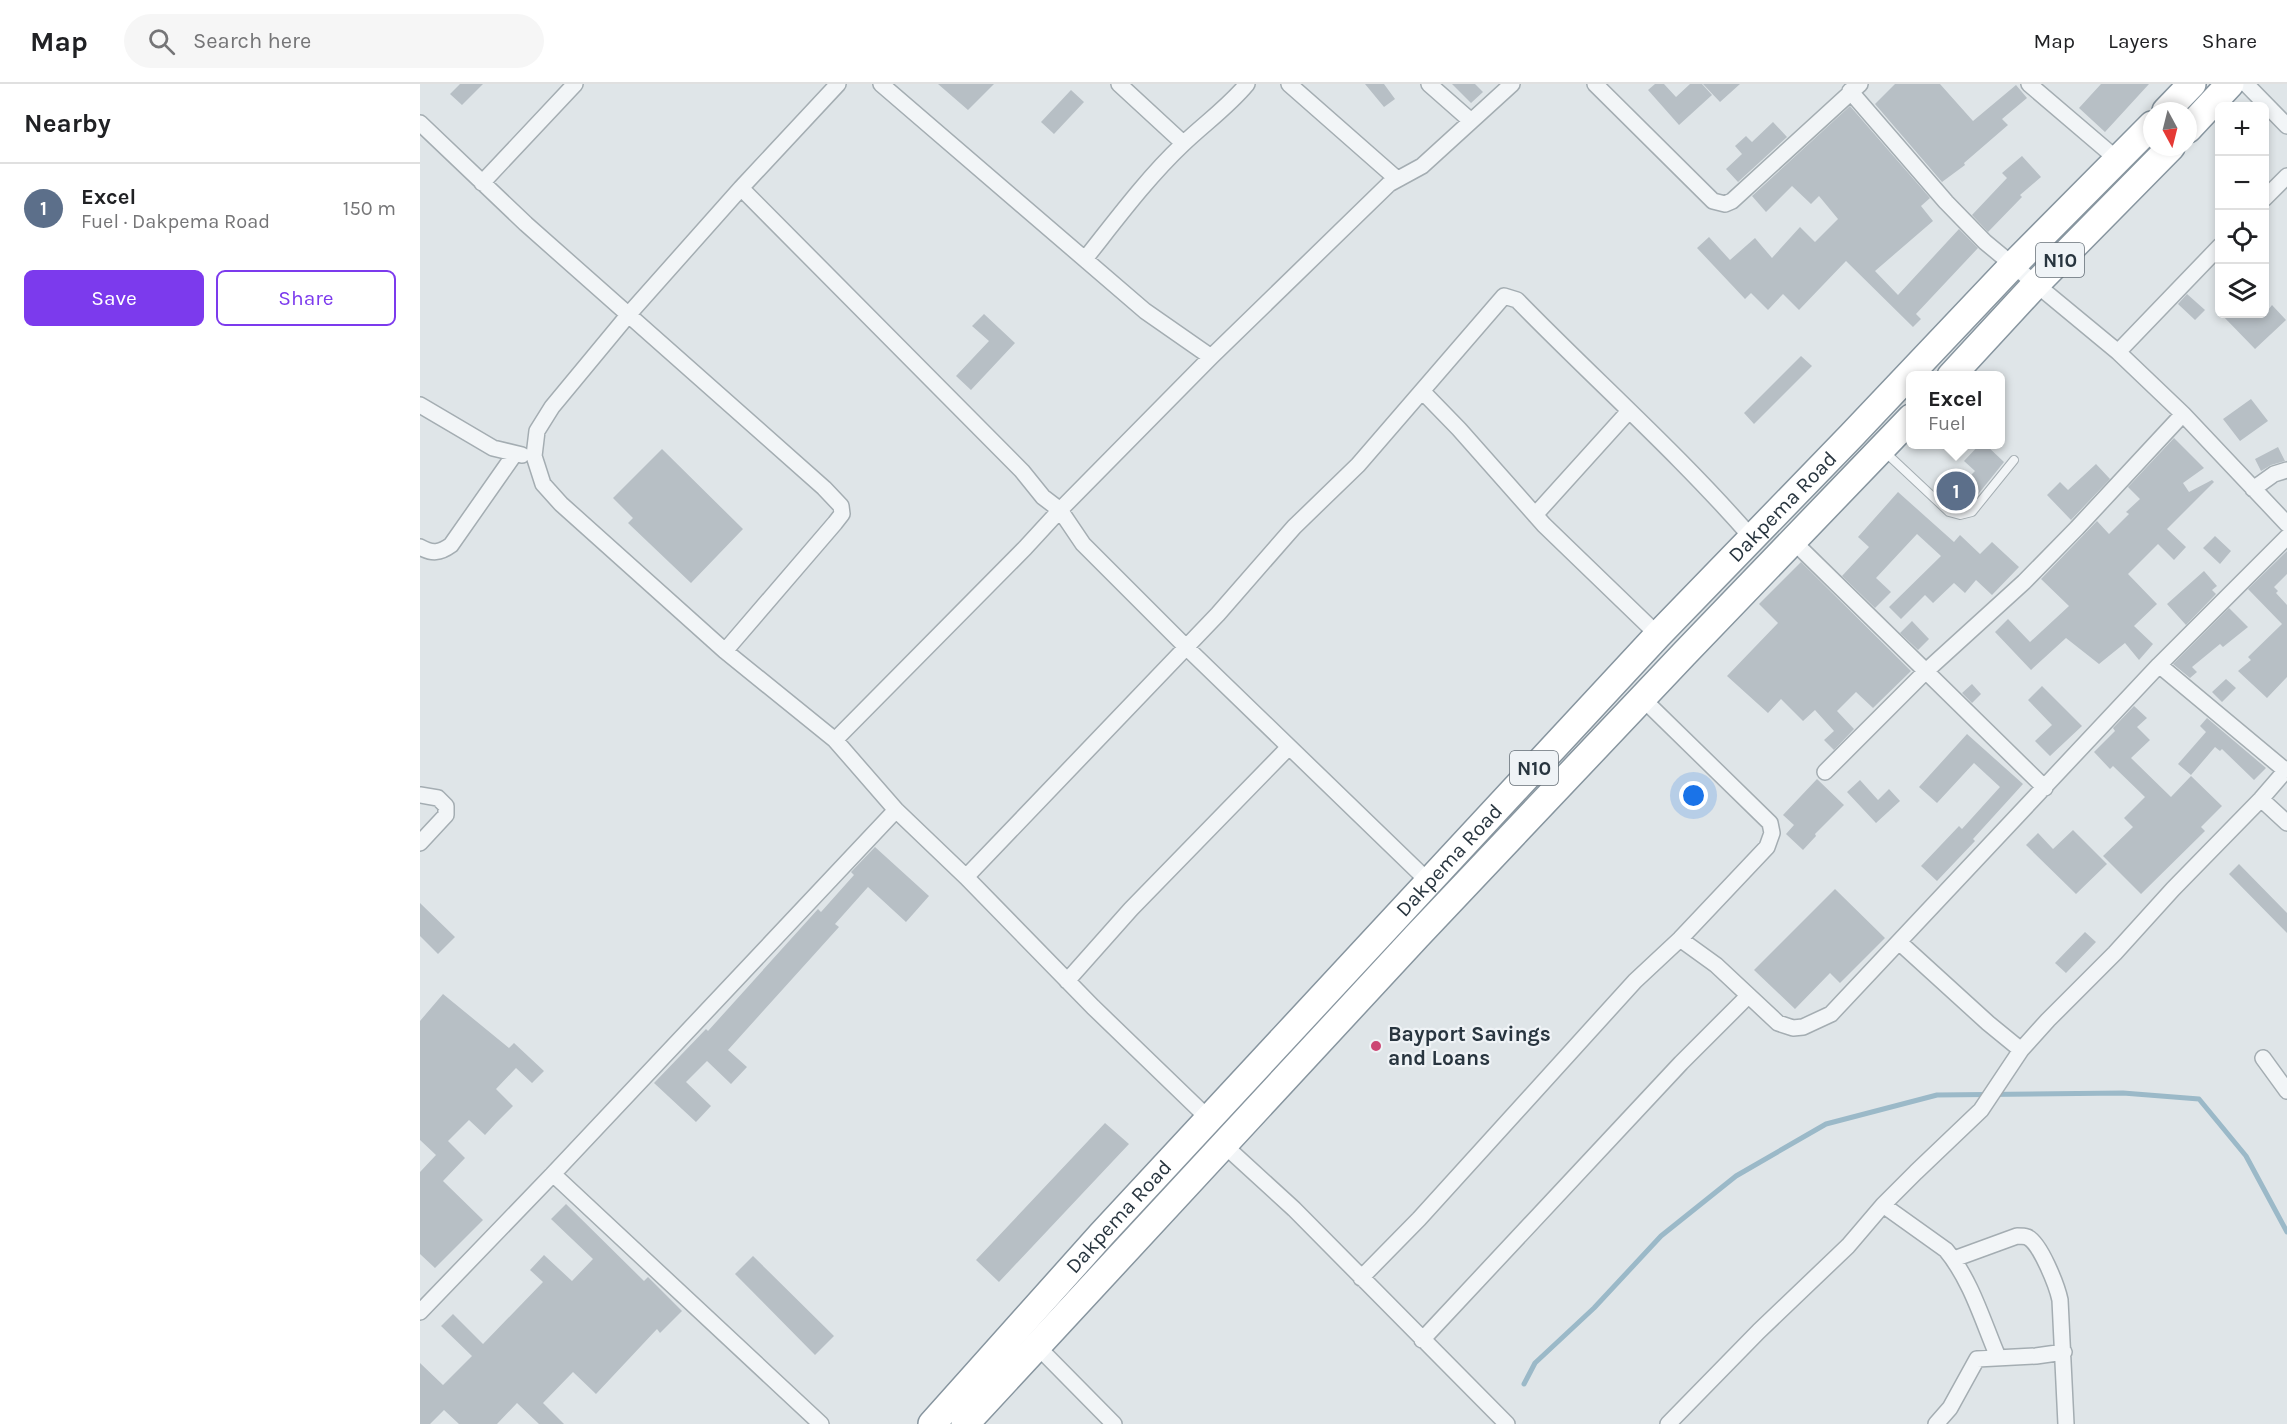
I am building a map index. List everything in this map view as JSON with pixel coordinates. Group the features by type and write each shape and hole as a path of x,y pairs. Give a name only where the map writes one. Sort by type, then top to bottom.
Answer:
{"highway":[{"path":"2175,102 2192,84"},
{"path":"2197,119 2230,84"},
{"name":"Dakpema Road","path":"1912,371 2143,134"},
{"name":"N10","path":"1955,371 2036,284 2162,156"},
{"name":"Dakpema Road","path":"932,1424 1093,1243 1658,635 1906,377"},
{"name":"Dakpema Road","path":"965,1424 1416,936 1906,424"}],"street":[{"path":"482,183 575,84"},
{"path":"837,84 629,314 552,407 537,431 534,456 543,484 561,504 725,651 835,740 896,810 1209,1119"},
{"path":"880,84 1145,311 1211,357"},
{"path":"1119,84 1184,143"},
{"path":"1085,259 1125,209 1184,143 1221,112 1247,84"},
{"path":"1289,84 1397,179"},
{"path":"1429,84 1471,121"},
{"path":"835,740 1211,357 1389,184 1422,166 1512,84"},
{"path":"1595,84 1713,201 1725,204 1732,201 1855,88 1946,202 1985,242 2118,352 2183,414 2287,524"},
{"path":"2029,84 2118,160"},
{"path":"2246,84 2287,126"},
{"path":"420,123 482,183 741,412 841,506 842,514 835,523 725,651"},
{"path":"2269,195 2287,176"},
{"path":"741,188 1022,471 1043,497 1060,510 1083,544 1429,882"},
{"path":"2118,352 2215,251"},
{"path":"966,877 1218,614 1294,527 1358,465 1504,296 1517,300 1710,489 1752,538"},
{"path":"1423,392 1535,515 1658,635"},
{"path":"420,405 493,448 514,455 534,456"},
{"path":"1535,515 1629,411"},
{"path":"1825,772 1925,672 2024,582 2078,528 2183,414"},
{"path":"420,547 429,552 436,552 452,545 514,455"},
{"path":"2253,489 2274,474 2287,470"},
{"path":"1680,939 1716,965 1779,1023 1793,1028 1811,1024 1831,1014 2159,665 2287,537"},
{"path":"1793,541 2045,788"},
{"path":"1668,1424 1848,1246 1883,1205 1981,1110 2021,1050 2286,770 2159,665"},
{"path":"1361,1278 1434,1203 1635,981 1680,939 1767,847 1772,833 1770,823 1642,698"},
{"path":"1067,981 1138,901 1289,747"},
{"path":"420,795 438,798 446,806 446,815 420,843"},
{"path":"2261,799 2287,823"},
{"path":"425,1307 896,810"},
{"path":"1899,942 2021,1050"},
{"path":"1422,1340 1681,1063 1748,996"},
{"path":"2263,1058 2287,1091"},
{"path":"1224,1144 1294,1209 1508,1424"},
{"path":"553,1174 821,1424"},
{"path":"1883,1205 1946,1250 1954,1259 1998,1358"},
{"path":"1954,1259 2017,1236 2027,1237 2034,1242 2056,1284 2060,1300 2066,1424"},
{"path":"420,1289 425,1307"},
{"path":"1037,1346 1114,1424"},
{"path":"1936,1424 1950,1408 1975,1362 1980,1359 2064,1352"}],"lane":[{"path":"1882,450 1949,512 1960,516 1972,512 2014,460"}],"building":[{"path":"460,84 483,84 462,105 450,94"},
{"path":"938,84 994,84 968,110"},
{"path":"1365,84 1384,84 1395,99 1384,107"},
{"path":"1452,84 1475,84 1483,92 1471,103"},
{"path":"1655,84 1664,84 1676,97 1690,84 1702,84 1712,95 1679,125 1648,90"},
{"path":"1703,84 1740,84 1720,102"},
{"path":"1895,84 1940,84 1973,121 2016,85 2027,98 2002,119 2008,125 1964,163 1965,165 1942,182 1875,104"},
{"path":"2101,84 2149,84 2105,132 2079,108"},
{"path":"1071,90 1084,102 1054,134 1041,122"},
{"path":"1850,106 1930,198 1921,206 1933,221 1875,271 1898,295 1959,229 1978,248 1916,314 1921,319 1913,327 1846,261 1799,310 1783,294 1768,310 1751,293 1745,299 1697,248 1709,237 1730,260 1755,238 1772,258 1800,227 1815,242 1838,219 1819,196 1811,204 1792,186 1766,212 1752,196"},
{"path":"1773,122 1787,137 1738,182 1726,169 1742,154 1735,146 1746,136 1752,142"},
{"path":"2022,156 2041,177 2020,195 2022,197 1988,232 1972,215 2007,178 2002,173"},
{"path":"2187,294 2205,310 2195,320 2178,304"},
{"path":"2272,305 2286,320 2255,349 2225,318 2269,318 2269,309"},
{"path":"984,314 1015,343 971,390 956,376 989,341 972,326"},
{"path":"1801,356 1812,366 1754,424 1744,413"},
{"path":"2251,399 2268,421 2240,441 2223,419"},
{"path":"2174,438 2204,468 2183,483 2189,492 2212,480 2214,482 2167,529 2186,547 2174,560 2158,544 2128,574 2157,604 2134,626 2153,644 2139,660 2125,643 2099,664 2066,638 2031,670 1995,632 2008,619 2030,642 2069,606 2041,579 2097,521 2109,534 2129,514 2126,512 2140,499 2128,487"},
{"path":"2278,447 2285,461 2261,471 2255,459"},
{"path":"662,449 743,529 691,583 628,523 633,518 613,498"},
{"path":"1975,449 1990,449 2004,462 1975,498 1961,485 1975,471 1964,461"},
{"path":"2096,464 2110,479 2071,520 2047,495 2060,482 2068,490"},
{"path":"1898,492 1954,542 1960,535 1980,554 1992,542 2019,567 1992,595 1976,580 1965,593 1954,583 1933,603 1925,595 1901,619 1889,607 1941,556 1917,534 1876,578 1891,592 1875,608 1842,576 1869,547 1858,537"},
{"path":"2215,536 2231,551 2220,564 2203,548"},
{"path":"2287,551 2287,574 2274,587 2278,591 2276,593 2287,605 2287,677 2267,698 2238,671 2251,660 2248,657 2282,624 2248,589"},
{"path":"1801,562 1911,671 1873,708 1856,692 1837,711 1854,729 1834,750 1824,740 1834,731 1815,710 1803,721 1781,699 1768,713 1727,676 1778,623 1759,604"},
{"path":"2204,571 2217,586 2212,590 2216,594 2186,625 2167,604"},
{"path":"2229,608 2248,627 2223,647 2220,644 2192,667 2197,672 2190,678 2173,664"},
{"path":"1912,621 1929,639 1918,650 1900,633"},
{"path":"2226,679 2236,688 2222,702 2212,692"},
{"path":"1972,684 1981,694 1972,703 1962,693"},
{"path":"2042,686 2082,726 2050,756 2035,741 2052,725 2028,700"},
{"path":"2134,706 2147,718 2137,727 2150,740 2131,758 2171,797 2191,776 2222,806 2201,827 2205,831 2141,894 2103,856 2133,827 2124,818 2145,797 2113,766 2110,769 2094,752 2115,731 2113,728"},
{"path":"2207,718 2266,768 2254,780 2222,749 2220,751 2215,747 2191,775 2178,764 2206,732 2200,726"},
{"path":"1967,734 2023,784 1973,839 1975,841 1937,881 1921,866 1959,826 1962,829 2000,787 1974,763 1937,803 1919,787"},
{"path":"1817,779 1844,805 1815,834 1816,836 1803,850 1786,834 1794,825 1783,815"},
{"path":"1860,780 1878,800 1889,789 1900,801 1876,823 1847,792"},
{"path":"2073,830 2107,864 2076,894 2026,845 2038,833 2053,849"},
{"path":"875,847 929,896 906,922 868,887 835,924 839,927 728,1050 747,1067 731,1084 707,1061 686,1082 711,1106 696,1122 654,1083 706,1029 708,1031 818,909 821,912 854,875 851,872"},
{"path":"2239,864 2287,913 2287,933 2229,874"},
{"path":"1835,889 1885,938 1840,983 1830,973 1795,1009 1754,970"},
{"path":"420,903 455,937 438,954 420,936"},
{"path":"2085,932 2096,942 2066,973 2055,963"},
{"path":"443,994 509,1048 514,1043 544,1071 532,1083 516,1068 496,1089 513,1106 485,1135 469,1120 448,1141 465,1158 443,1181 483,1220 435,1268 420,1254 420,1172 436,1155 420,1140 420,1021"},
{"path":"1105,1123 1129,1144 999,1282 976,1260"},
{"path":"566,1204 644,1281 648,1277 682,1311 660,1333 657,1329 596,1394 573,1372 543,1403 564,1424 539,1424 517,1403 497,1424 459,1424 444,1410 430,1424 420,1424 420,1363 443,1385 472,1356 441,1326 453,1314 483,1344 543,1282 530,1270 544,1255 572,1281 593,1259 551,1219"},
{"path":"753,1256 834,1336 815,1355 735,1274"}],"waterway":[{"path":"1524,1384 1535,1363 1594,1308 1661,1236 1736,1176 1826,1124 1937,1095 2123,1093 2199,1099 2246,1156 2287,1232"}],"place":[{"name":"Excel","path":"1956,491"},
{"name":"Bayport Savings and Loans","path":"1376,1046"}]}
